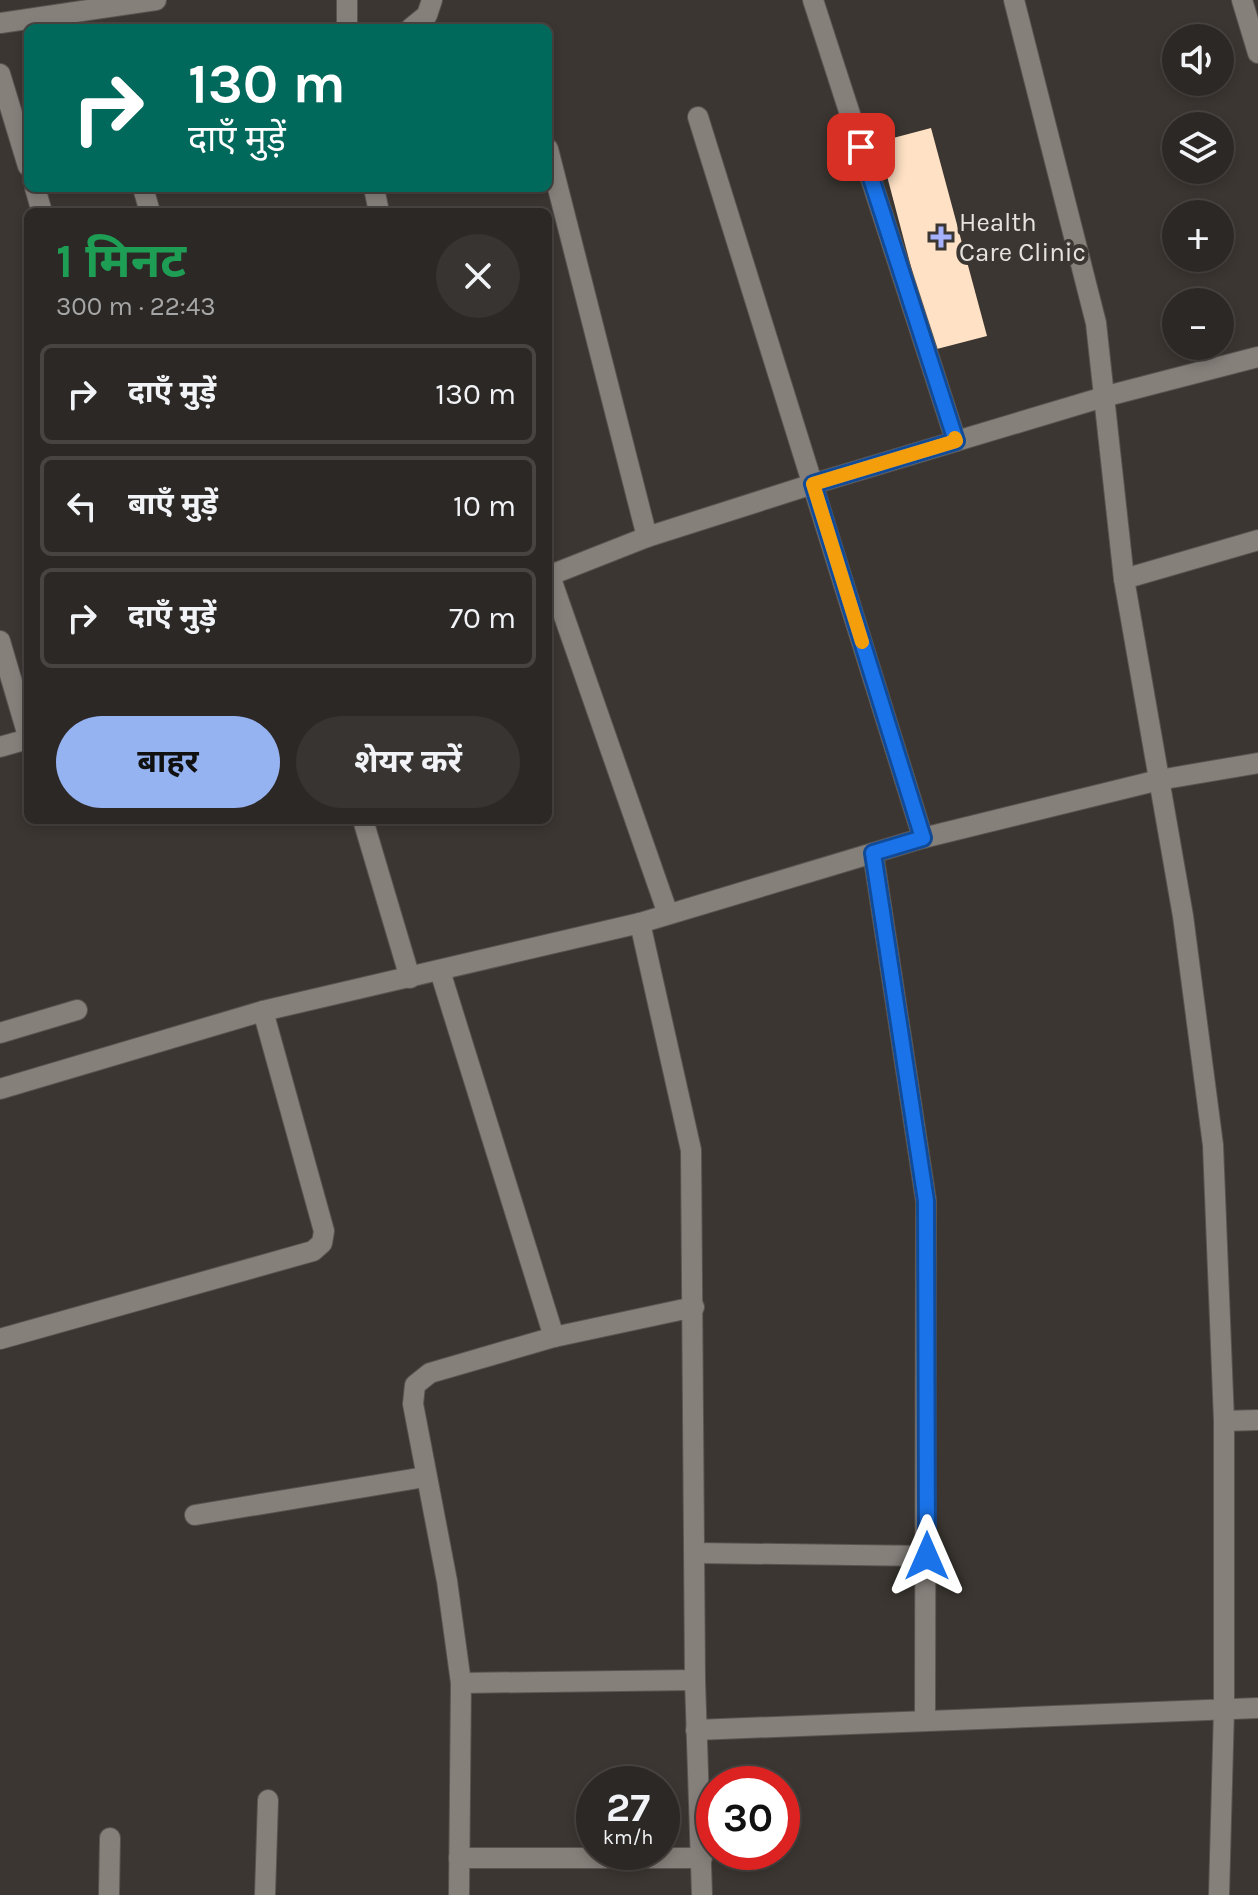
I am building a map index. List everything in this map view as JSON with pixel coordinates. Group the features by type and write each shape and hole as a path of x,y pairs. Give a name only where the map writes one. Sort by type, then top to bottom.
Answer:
{"street":[{"path":"0,23 93,19 156,0"},
{"path":"347,0 347,24"},
{"path":"416,24 427,15 432,0"},
{"path":"813,0 956,441"},
{"path":"1014,0 1096,323 1107,396 1124,579 1183,916 1213,1145 1224,1421 1224,1709 1219,1895"},
{"path":"1242,0 1258,53"},
{"path":"0,74 24,153"},
{"path":"698,117 923,838"},
{"path":"552,165 647,537"},
{"path":"552,575 647,537 813,484 1107,396 1258,357"},
{"path":"1124,579 1258,540"},
{"path":"552,585 668,914"},
{"path":"0,641 24,723"},
{"path":"0,747 24,738"},
{"path":"0,1089 263,1011 640,923 923,838 1159,780 1258,763"},
{"path":"364,824 410,978"},
{"path":"873,853 926,1201 925,1719"},
{"path":"640,923 691,1150 698,1766"},
{"path":"440,971 554,1337"},
{"path":"0,1033 77,1010"},
{"path":"0,1339 313,1251 322,1243 324,1231 263,1011"},
{"path":"459,1895 461,1683 447,1581 413,1404 415,1385 430,1373 554,1337 694,1307"},
{"path":"1224,1421 1258,1420"},
{"path":"195,1515 425,1477"},
{"path":"696,1553 927,1556"},
{"path":"461,1683 695,1680"},
{"path":"696,1730 1258,1708"},
{"path":"265,1895 268,1800"},
{"path":"109,1895 110,1838"},
{"path":"459,1858 696,1858"},
{"path":"702,1870 702,1895"}],"building":[{"path":"931,128 987,336 933,350 878,142"}],"slow traffic":[{"path":"862,642 813,484 956,441 955,438"}],"place":[{"name":"Health Care Clinic","path":"941,237"}],"route":[{"path":"861,147 956,441 813,484 923,838 873,853 926,1201 927,1556"}]}
